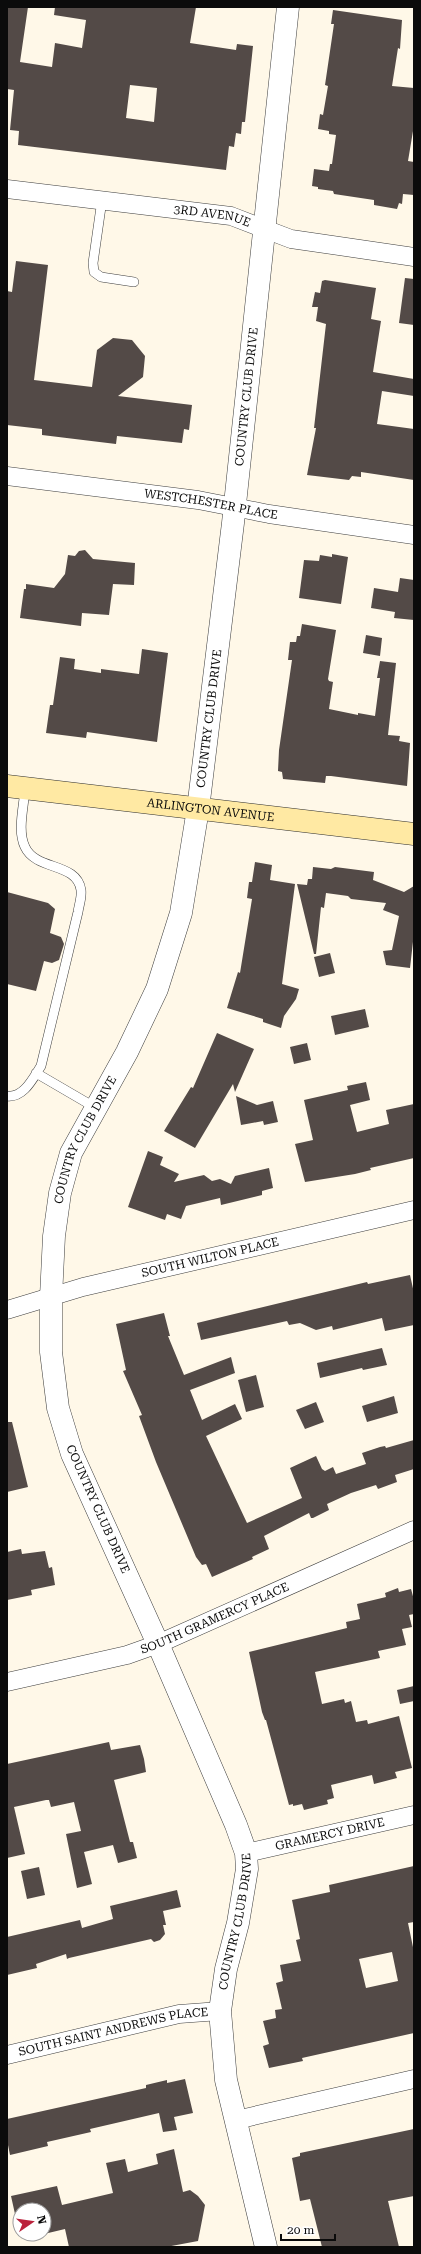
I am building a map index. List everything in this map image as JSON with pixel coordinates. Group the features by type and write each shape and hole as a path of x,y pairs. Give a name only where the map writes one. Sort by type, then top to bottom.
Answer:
{"main road":[{"name":"ARLINGTON AVENUE","path":"16,788 414,834"}],"street":[{"name":"COUNTRY CLUB DRIVE","path":"266,2247 226,2080 220,2011 226,1969 238,1923 247,1869 246,1853 236,1825 158,1644 72,1454 58,1408 51,1352 51,1297 54,1236 60,1193 71,1153 127,1052 157,989 181,913 198,809 235,506 288,7"},
{"name":"3RD AVENUE","path":"7,189 232,216 291,239 414,257"},
{"name":"WESTCHESTER PLACE","path":"7,476 235,506 269,514 414,535"},
{"name":"SOUTH WILTON PLACE","path":"7,1310 83,1287 414,1210"},
{"name":"SOUTH GRAMERCY PLACE","path":"7,1682 127,1655 158,1644 414,1530"},
{"name":"GRAMERCY DRIVE","path":"246,1853 414,1815"},
{"name":"SOUTH SAINT ANDREWS PLACE","path":"7,2054 179,2014 220,2011"},
{"path":"236,2120 414,2079"}],"lane":[{"path":"102,200 93,263 94,272 101,277 134,282"},
{"path":"7,1096 12,1097 27,1088 41,1066 78,912 81,890 74,877 60,868 37,861 25,847 16,788"},
{"path":"36,1073 96,1108"}],"building":[{"path":"7,7 28,7 20,62 52,67 55,43 82,48 86,20 54,15 55,7 196,7 190,43 236,50 237,44 253,46 245,122 242,122 241,134 236,133 234,147 229,146 226,170 18,145 19,131 10,130 14,90 7,89","holes":["130,85 157,88 154,122 126,118"]},
{"path":"333,10 402,20 400,49 398,48 392,86 414,88 414,125 408,161 414,162 414,195 403,194 402,204 399,203 397,209 374,205 374,200 334,194 333,191 318,189 318,187 312,186 314,169 329,171 330,164 332,164 336,135 329,134 329,131 318,129 320,114 323,115 328,86 325,85 334,24 331,24"},
{"path":"16,261 48,265 34,380 92,387 97,350 113,338 132,340 145,356 143,377 118,396 192,405 189,430 184,429 182,443 117,436 116,444 42,435 42,429 7,425 7,291 12,292"},
{"path":"405,278 414,279 414,325 399,323"},
{"path":"325,280 376,288 371,319 381,321 373,372 414,379 414,396 382,391 377,424 414,429 414,480 361,472 361,477 352,476 349,480 307,475 316,428 314,428 326,324 316,321 318,307 312,307 315,292 320,293 322,281"},
{"path":"85,550 93,559 135,563 134,585 113,584 109,615 82,613 81,626 20,618 26,584 54,588 65,574 68,555 75,556 79,551"},
{"path":"332,554 348,557 341,604 299,598 304,560 319,561 320,555 332,557"},
{"path":"400,578 414,580 414,620 394,618 395,612 371,608 374,588 398,592"},
{"path":"302,624 336,630 328,679 329,681 333,682 329,709 358,715 358,713 375,716 380,678 377,678 380,661 396,663 388,735 400,736 399,741 410,743 407,786 331,776 326,776 325,783 283,779 282,772 278,771 279,750 292,660 288,660 290,642 296,642 297,636 300,636"},
{"path":"366,635 382,638 380,656 363,653"},
{"path":"142,649 168,653 157,742 87,732 86,738 46,733 50,705 53,705 60,657 75,659 74,669 101,673 101,669 139,674"},
{"path":"255,862 272,865 270,880 295,884 282,984 299,989 296,999 284,1016 281,1028 263,1022 263,1019 227,1008 238,972 240,973 252,899 247,898 249,882 252,882"},
{"path":"313,867 331,869 335,867 374,872 373,880 404,892 414,886 414,933 410,968 386,965 383,951 392,950 399,916 383,910 386,903 351,899 348,896 326,893 324,908 321,907 316,954 314,954 297,884 307,885 308,879 312,879"},
{"path":"7,892 48,903 55,909 50,933 61,937 64,944 59,960 52,963 44,961 36,991 7,984"},
{"path":"330,953 335,973 319,977 314,957"},
{"path":"365,1009 369,1027 335,1035 331,1016"},
{"path":"217,1033 254,1049 235,1092 233,1084 195,1148 164,1131 191,1087 193,1088"},
{"path":"307,1043 311,1060 294,1064 290,1047"},
{"path":"366,1082 370,1100 350,1105 357,1132 389,1124 386,1110 414,1104 414,1158 370,1168 371,1170 355,1174 305,1182 295,1144 313,1140 304,1100 348,1090 347,1086"},
{"path":"236,1096 257,1105 273,1101 278,1122 264,1125 263,1121 241,1125"},
{"path":"148,1151 163,1157 160,1165 179,1174 174,1182 204,1175 212,1181 220,1179 231,1184 235,1176 269,1168 273,1188 262,1191 262,1195 221,1205 220,1198 186,1206 181,1219 167,1214 165,1220 128,1207"},
{"path":"410,1275 414,1293 414,1325 385,1331 382,1318 333,1330 332,1326 316,1330 300,1323 289,1325 287,1321 201,1340 197,1323 367,1282 368,1284"},
{"path":"164,1313 170,1336 168,1336 184,1375 231,1357 235,1373 190,1390 202,1420 235,1404 242,1419 206,1436 247,1523 302,1498 290,1468 316,1456 322,1469 325,1471 333,1467 336,1474 366,1464 362,1453 380,1447 385,1446 386,1448 414,1440 414,1469 395,1475 397,1482 378,1489 376,1485 351,1493 327,1504 329,1510 313,1518 311,1518 309,1513 264,1536 269,1549 252,1557 253,1559 212,1577 206,1564 202,1565 196,1557 156,1462 139,1416 142,1415 123,1371 126,1370 116,1324"},
{"path":"382,1348 387,1365 363,1370 362,1368 320,1378 317,1363"},
{"path":"256,1375 264,1407 246,1412 238,1380"},
{"path":"394,1396 398,1413 367,1422 362,1406"},
{"path":"316,1402 324,1422 305,1429 296,1410"},
{"path":"7,1422 12,1422 28,1487 7,1492"},
{"path":"21,1549 22,1554 45,1551 49,1568 52,1567 55,1585 31,1590 32,1595 7,1600 7,1552"},
{"path":"398,1588 399,1592 411,1589 414,1600 414,1614 409,1615 412,1627 402,1629 406,1645 378,1651 380,1658 315,1672 322,1704 344,1699 345,1703 351,1701 356,1722 367,1720 368,1724 399,1716 412,1768 395,1772 397,1778 374,1784 372,1775 331,1785 334,1798 327,1800 328,1804 304,1810 302,1804 293,1806 293,1804 289,1805 266,1720 262,1712 249,1652 347,1628 346,1622 360,1619 357,1604 386,1597 385,1593"},
{"path":"414,1686 414,1701 400,1704 397,1690"},
{"path":"109,1742 111,1750 140,1745 144,1759 146,1772 114,1780 130,1842 133,1842 137,1858 118,1863 113,1845 84,1852 92,1884 77,1888 66,1834 81,1831 74,1802 51,1807 49,1800 46,1800 14,1807 25,1854 7,1858 7,1764"},
{"path":"414,1866 414,1922 408,1923 414,1952 414,2033 302,2058 303,2061 269,2068 263,2046 269,2044 263,2021 276,2018 275,2010 282,2009 276,1983 283,1981 280,1965 301,1961 296,1940 300,1939 292,1900 330,1892 329,1885","holes":["392,1952 398,1981 366,1988 359,1959"]},
{"path":"39,1867 45,1895 27,1899 21,1871"},
{"path":"177,1890 181,1907 163,1911 166,1925 163,1925 165,1934 160,1940 154,1942 151,1939 67,1959 66,1954 36,1964 37,1968 7,1975 7,1937 80,1920 82,1928 113,1919 110,1906"},
{"path":"185,2079 193,2113 174,2117 177,2130 163,2132 159,2113 90,2129 91,2132 47,2142 48,2146 10,2155 7,2140 7,2119 146,2088 146,2085 167,2080 167,2083"},
{"path":"414,2129 414,2196 388,2201 399,2247 322,2247 310,2199 300,2201 292,2158 300,2156 300,2153"},
{"path":"174,2149 183,2192 190,2190 198,2196 205,2205 198,2241 166,2247 69,2247 65,2229 52,2232 52,2202 12,2202 11,2196 57,2186 62,2205 113,2193 106,2163 125,2159 128,2172 158,2164 156,2154"}]}
